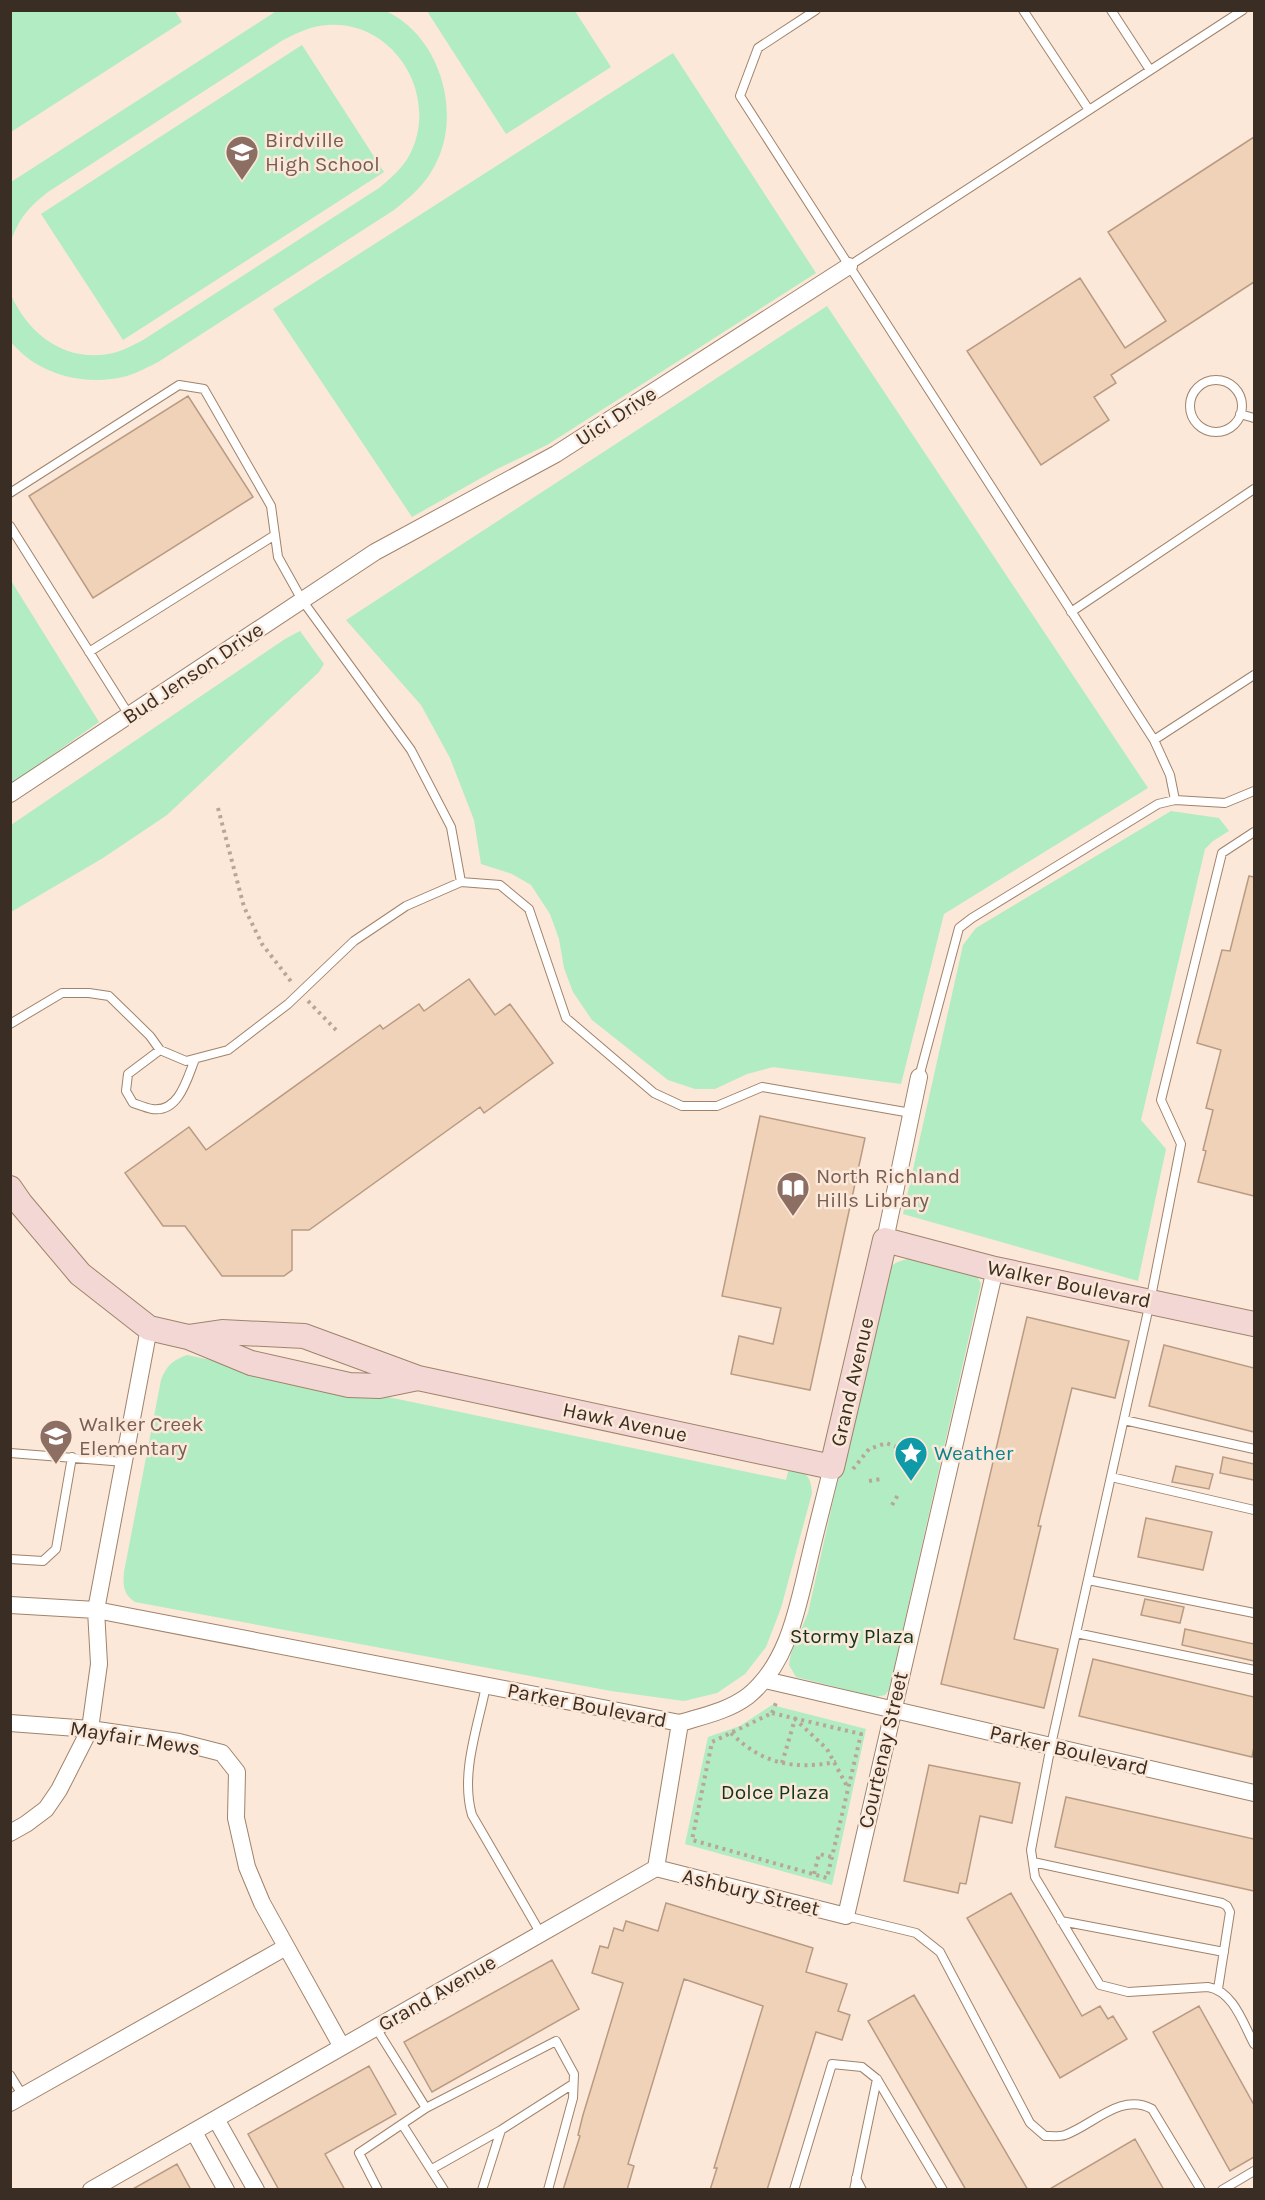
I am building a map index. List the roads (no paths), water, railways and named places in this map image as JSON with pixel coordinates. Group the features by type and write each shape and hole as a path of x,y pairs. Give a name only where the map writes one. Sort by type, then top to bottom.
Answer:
{"street":[{"name":"Uici Drive","path":"375,552 556,454 849,266"},
{"name":"Bud Jenson Drive","path":"10,794 375,552"},
{"name":"Grand Avenue","path":"765,1680 783,1650 797,1611 842,1462 919,1077"},
{"name":"Hawk Avenue","path":"14,1201 80,1274 149,1328 188,1337 251,1363 349,1385 379,1386 418,1378"},
{"name":"Walker Boulevard","path":"885,1240 995,1269 1254,1324"},
{"name":"Courtenay Street","path":"846,1916 995,1269"},
{"path":"10,1833 46,1809 59,1790 90,1729 99,1664 96,1610 149,1328"},
{"name":"Hawk Avenue","path":"188,1337 222,1332 304,1336 418,1378 842,1462"},
{"name":"Parker Boulevard","path":"10,1605 96,1610 680,1723 720,1712 746,1697 765,1680 1254,1792"},
{"name":"Mayfair Mews","path":"10,1723 90,1729 179,1742 222,1753 237,1772 237,1818 248,1867 262,1903 342,2047"},
{"path":"656,1868 680,1723"},
{"name":"Grand Avenue","path":"95,2189 656,1868"},
{"name":"Ashbury Street","path":"656,1868 846,1916"},
{"path":"16,2100 286,1947"},
{"path":"216,2119 256,2190"},
{"path":"194,2132 226,2190"}],"lane":[{"path":"816,10 758,48 740,96 1154,741 1170,775 1175,800"},
{"path":"1023,10 1089,110"},
{"path":"1111,10 1150,70"},
{"path":"849,266 1243,10"},
{"path":"1207,381 1223,381 1237,391 1241,406 1240,414 1229,428 1212,432 1197,424 1190,408 1191,399 1200,385 1207,381"},
{"path":"10,493 179,385 204,389 271,507 278,557 302,600 411,750 451,827 461,882"},
{"path":"1240,414 1254,418"},
{"path":"1071,612 1254,489"},
{"path":"10,526 129,715"},
{"path":"89,652 275,535"},
{"path":"1154,741 1254,675"},
{"path":"919,1077 959,928 1158,804 1175,800 1225,803 1254,791"},
{"path":"1254,832 1222,853 1161,1100 1181,1144 1150,1302 1051,1745 1031,1850 1035,1877 1100,1985 1128,1992 1208,1987 1218,1989 1227,1995 1254,2043"},
{"path":"10,1024 62,993 89,993 110,996 150,1036 160,1050 186,1061 228,1050 300,993 354,941 406,906 461,882 500,885 529,909 566,1018 654,1093 682,1106 717,1106 762,1087 911,1113"},
{"path":"160,1050 128,1074 126,1091 133,1103 153,1109 169,1107 182,1092 195,1059"},
{"path":"1124,1420 1254,1449"},
{"path":"10,1453 125,1462"},
{"path":"10,1559 43,1561 56,1549 72,1457"},
{"path":"1111,1477 1254,1510"},
{"path":"1088,1580 1254,1613"},
{"path":"1076,1634 1254,1670"},
{"path":"486,1686 471,1756 467,1790 468,1804 472,1815 541,1934"},
{"path":"1033,1862 1222,1903 1227,1906 1230,1912 1218,1989"},
{"path":"846,1916 916,1933 940,1952 1030,2123 1045,2136 1063,2136 1122,2105 1141,2103 1152,2109 1201,2190"},
{"path":"1061,1921 1224,1952"},
{"path":"376,2028 426,2108"},
{"path":"378,2190 359,2153 426,2108 556,2042 574,2074 573,2097 548,2190"},
{"path":"794,2190 832,2064 862,2067 877,2079 943,2190"},
{"path":"10,2075 16,2100"},
{"path":"854,2190 877,2079"},
{"path":"432,2169 501,2130 573,2084"},
{"path":"402,2124 444,2190"},
{"path":"482,2190 501,2130"},
{"path":"1222,2190 1254,2171"},
{"path":"856,2178 862,2190"}],"place":[{"name":"Birdville High School","path":"242,181"},
{"name":"North Richland Hills Library","path":"793,1217"},
{"name":"Walker Creek Elementary","path":"56,1465"},
{"name":"Weather","path":"911,1482"}],"park label":[{"name":"Stormy Plaza","path":"852,1636"},
{"name":"Dolce Plaza","path":"775,1792"}]}
